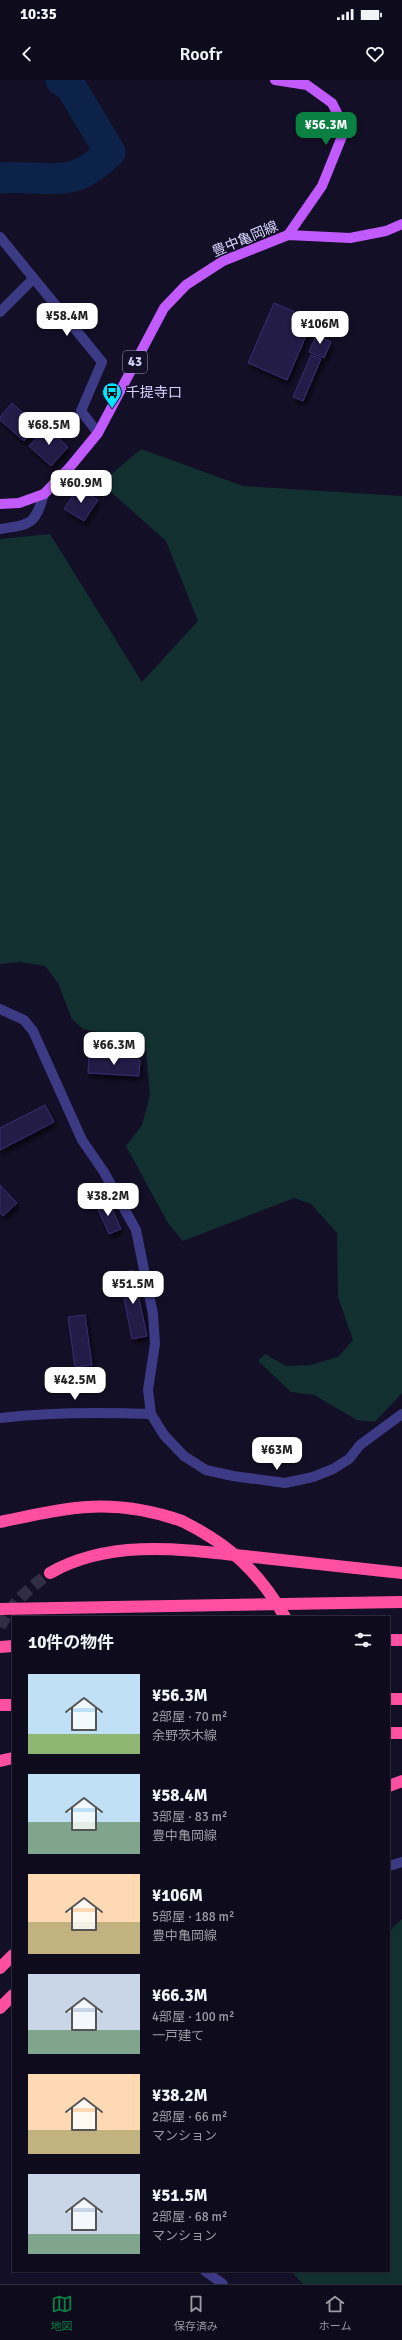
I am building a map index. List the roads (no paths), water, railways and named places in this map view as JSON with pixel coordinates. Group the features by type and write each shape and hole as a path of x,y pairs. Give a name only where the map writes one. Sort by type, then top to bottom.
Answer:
{"highway":[{"path":"0,1522 51,1511 88,1506 121,1506 153,1511 182,1521 210,1535 232,1551 253,1570 272,1595 284,1616"},
{"path":"50,1573 67,1564 89,1556 113,1551 156,1550 202,1552 402,1573"},
{"path":"0,1609 402,1602"},
{"path":"390,1640 402,1640"},
{"path":"0,1647 12,1646"},
{"path":"390,1700 402,1699"},
{"path":"0,1705 12,1705"},
{"path":"390,1733 402,1733"},
{"path":"0,1761 12,1758"},
{"path":"390,1786 402,1781"},
{"path":"0,1968 12,1956"},
{"path":"0,2008 12,1996"}],"main road":[{"path":"275,80 307,85 332,103 345,129 322,186 288,235"},
{"name":"豊中亀岡線","path":"0,504 19,503 44,494 98,432 164,308 186,285 223,261 288,235 350,238 386,231 402,224"}],"street":[{"path":"0,236 33,279 102,362 81,411 98,432"},
{"path":"0,312 33,279"},
{"path":"0,529 25,525 38,515 44,494"},
{"path":"0,1009 24,1020 33,1031 82,1140 104,1172 136,1230 153,1314 155,1344 148,1390 151,1414 164,1435 184,1456 206,1470 233,1476 285,1483 313,1477 333,1469 349,1459 360,1445 383,1426 402,1414"},
{"path":"0,1418 43,1413 81,1412 151,1414"},
{"path":"390,1866 402,1862"},
{"path":"206,2272 223,2284"}],"waterway":[{"path":"0,178 19,177 49,179 77,175 99,162 110,152 71,87 61,80"}],"tunnel":[{"path":"0,1627 4,1619 21,1597 50,1573"}],"place":[{"name":"千提寺口","path":"112,409"}]}
